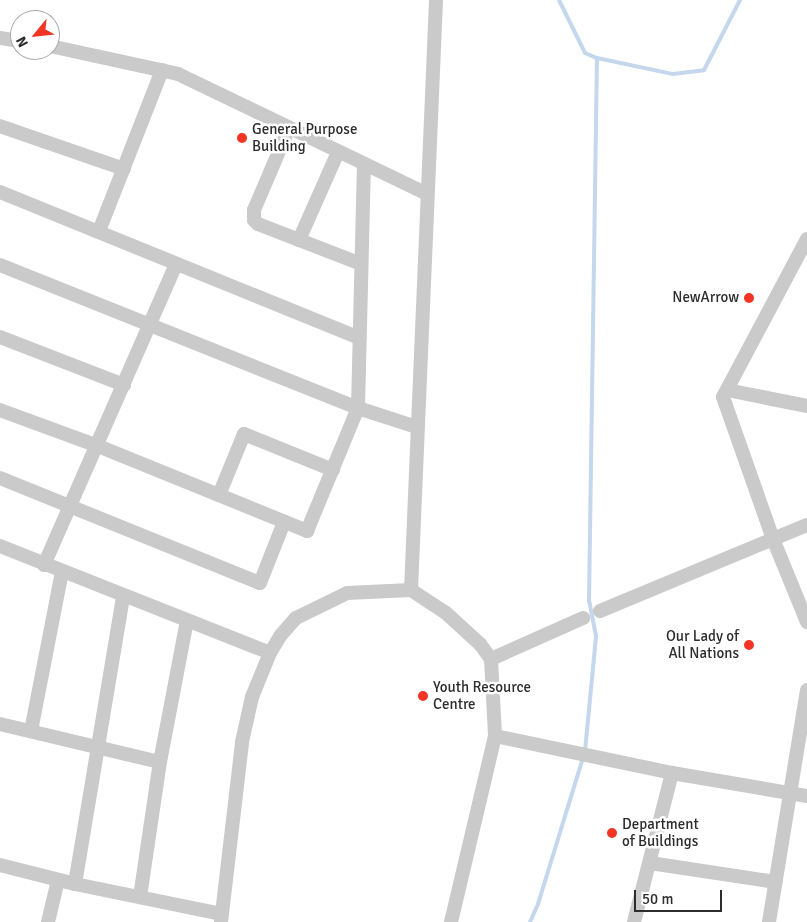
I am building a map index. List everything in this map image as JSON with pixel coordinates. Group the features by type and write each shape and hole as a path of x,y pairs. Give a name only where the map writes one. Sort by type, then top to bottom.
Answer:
{"street":[{"path":"411,590 436,0"},
{"path":"60,48 178,74 427,194"},
{"path":"99,231 162,70"},
{"path":"0,126 124,169"},
{"path":"289,128 254,210 254,220 258,224 361,264"},
{"path":"299,240 338,152"},
{"path":"0,410 98,446 307,531 358,408 358,338 362,301 361,264 364,165"},
{"path":"0,192 358,338"},
{"path":"807,240 723,397 773,539 807,622"},
{"path":"0,265 358,408 417,427"},
{"path":"44,565 151,326 176,265"},
{"path":"0,337 124,385"},
{"path":"728,390 807,406"},
{"path":"219,495 244,434 333,470"},
{"path":"0,478 260,583 284,522"},
{"path":"600,610 807,525"},
{"path":"1,550 270,653"},
{"path":"31,731 62,572"},
{"path":"0,865 75,884 140,897 221,918 242,742 252,697 270,653 281,635 296,618 347,593 411,590 446,613 480,644 491,659 495,736 450,922"},
{"path":"75,884 123,596"},
{"path":"491,659 583,618"},
{"path":"140,897 160,762 187,621"},
{"path":"769,922 807,690"},
{"path":"0,724 160,762"},
{"path":"495,736 672,773 807,796"},
{"path":"634,922 672,773"},
{"path":"650,863 776,882"},
{"path":"48,922 58,880"}],"waterway":[{"path":"559,0 585,53 597,58"},
{"path":"585,751 596,636 589,601 597,58 673,74 704,70 740,0"},
{"path":"530,922 538,904 583,758"}],"place":[{"name":"General Purpose Building","path":"242,138"},
{"name":"NewArrow","path":"749,298"},
{"name":"Our Lady of All Nations","path":"749,645"},
{"name":"Youth Resource Centre","path":"423,696"},
{"name":"Department of Buildings","path":"612,833"}]}
